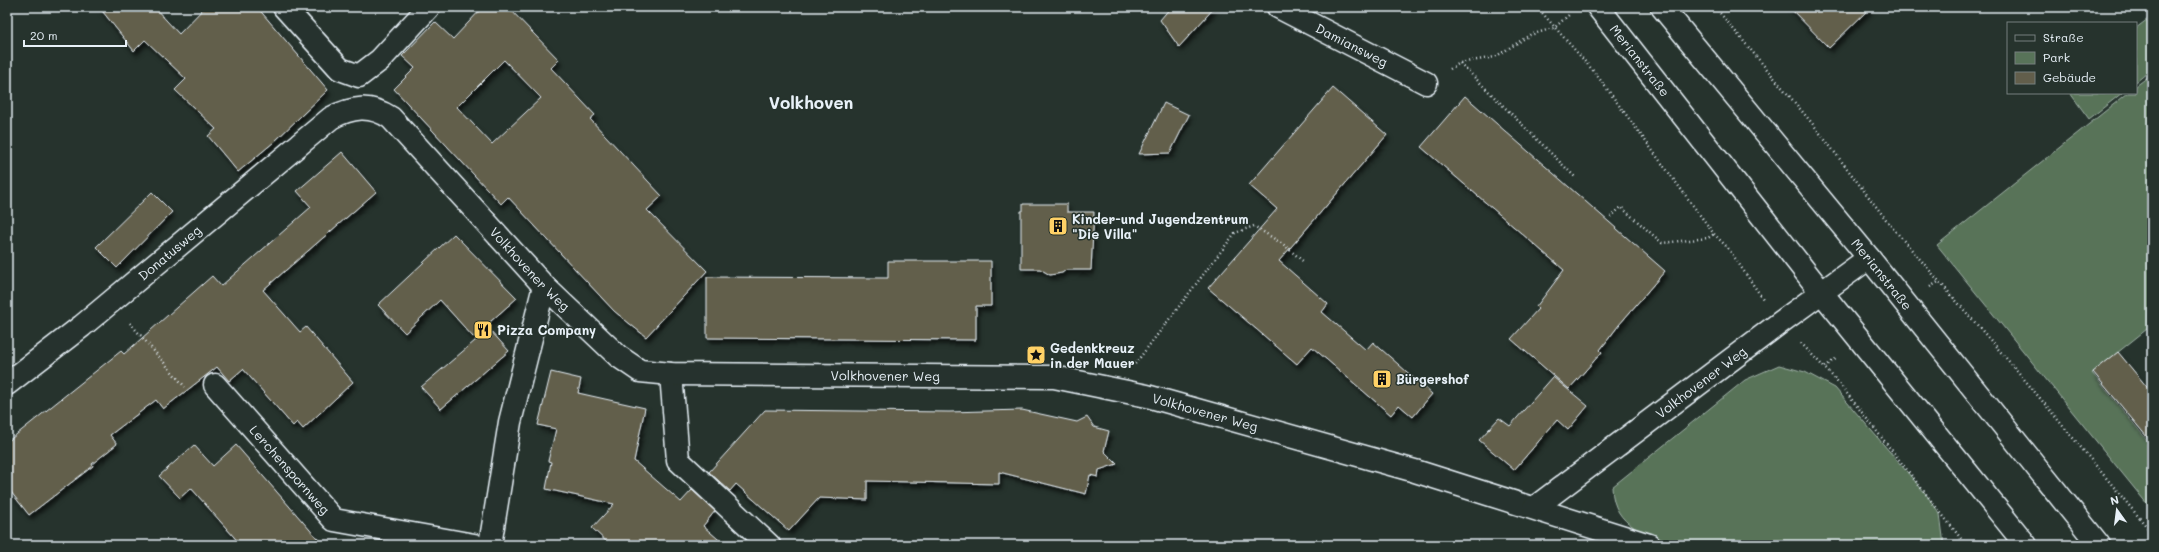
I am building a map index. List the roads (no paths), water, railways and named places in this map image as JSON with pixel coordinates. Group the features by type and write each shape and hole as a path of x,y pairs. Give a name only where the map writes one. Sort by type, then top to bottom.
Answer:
{"street":[{"path":"284,7 340,69 360,76 380,60 430,7"},
{"name":"Damiansweg","path":"1278,7 1426,83"},
{"name":"Merianstraße","path":"1598,7 1822,292 2026,545"},
{"name":"Merianstraße","path":"1662,7 1869,258 2099,545"},
{"name":"Volkhovener Weg","path":"331,118 345,110 358,108 379,110 391,118 544,286 618,356 640,371 671,374 1054,377 1121,392 1147,396 1415,471 1649,545"},
{"name":"Donatusweg","path":"7,384 111,301 331,118"},
{"name":"Volkhovener Weg","path":"1534,508 1781,322 1869,258"},
{"path":"490,545 510,422 544,286"},
{"path":"671,374 678,460 769,545"},
{"name":"Lerchenspornweg","path":"215,385 334,520 474,545"}],"place":[{"name":"Kinder-und Jugendzentrum \"Die Villa\"","path":"1058,226"},
{"name":"Pizza Company","path":"483,330"},
{"name":"Gedenkkreuz in der Mauer","path":"1036,355"},
{"name":"Bürgershof","path":"1382,379"}],"district":[{"name":"Volkhoven","path":"811,103"}]}
